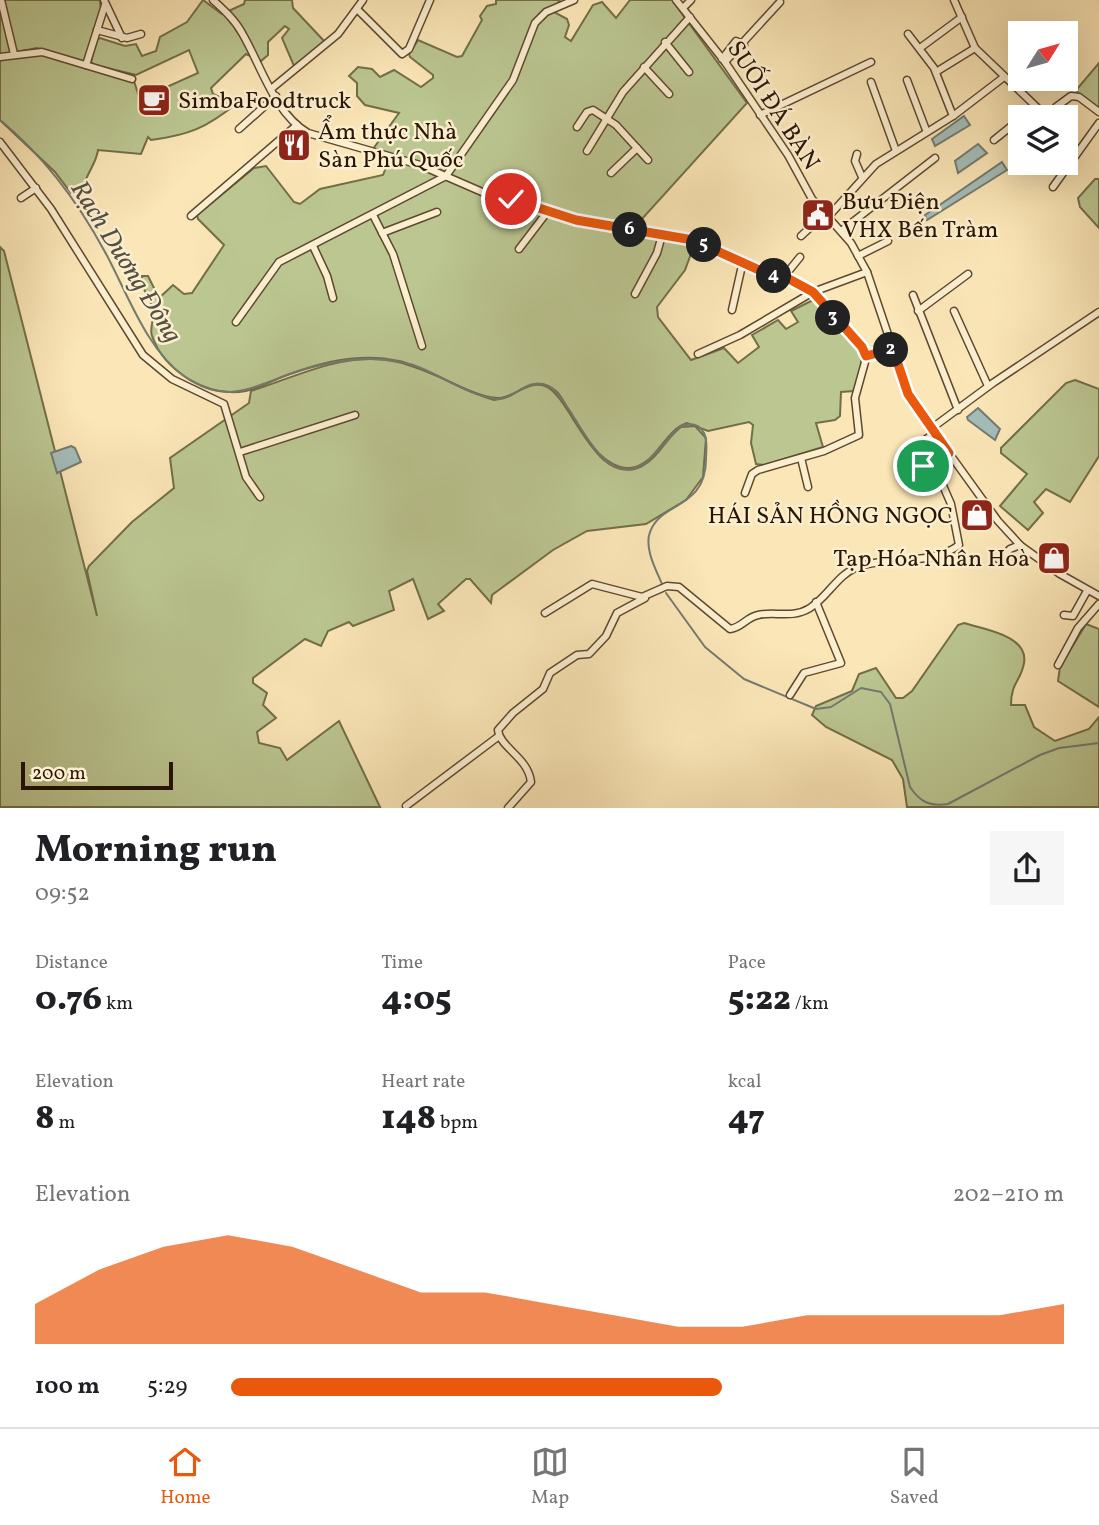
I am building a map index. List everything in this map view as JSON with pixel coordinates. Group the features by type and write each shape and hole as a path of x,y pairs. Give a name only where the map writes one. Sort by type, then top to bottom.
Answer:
{"street":[{"path":"1,0 14,54"},
{"path":"213,0 242,31 271,89 296,125 320,138 420,165 489,195 594,224 693,240 813,292 862,347 866,356 855,398 859,435 801,458 754,472 744,493"},
{"path":"271,89 338,34 363,0"},
{"path":"357,9 402,54 409,49 430,0"},
{"path":"236,322 277,264 446,176 510,86 540,17 574,0"},
{"name":"SUỐI ĐÁ BÀN","path":"676,0 724,60 812,199 841,231 858,256 867,272 908,394 949,453 998,521 1020,545 1087,591 1099,596"},
{"path":"683,8 691,0"},
{"path":"954,0 975,48 1033,105"},
{"path":"86,65 105,2"},
{"path":"105,2 122,38"},
{"path":"724,60 736,41 744,44 780,2"},
{"path":"587,151 606,118 645,67 690,17"},
{"path":"920,48 962,17"},
{"path":"97,30 122,38 141,34"},
{"path":"908,34 936,72 953,116"},
{"path":"665,43 689,72"},
{"path":"936,72 975,48"},
{"path":"0,57 42,52 132,79"},
{"path":"760,115 871,62"},
{"path":"645,67 669,94"},
{"path":"801,236 827,215 862,177 895,151 953,116 1004,77"},
{"path":"907,79 926,130"},
{"path":"871,82 895,151"},
{"path":"239,129 276,96"},
{"path":"1059,105 1071,96 1079,97 1099,112"},
{"path":"577,127 589,110 606,118 648,160"},
{"path":"1053,187 1099,123"},
{"path":"191,216 296,125"},
{"path":"994,141 1008,129"},
{"path":"0,142 36,188 143,355 172,379 225,404 248,483 260,497"},
{"path":"611,173 637,148"},
{"path":"856,153 855,161 862,177"},
{"path":"841,231 936,158"},
{"path":"21,198 36,188"},
{"path":"519,248 548,211"},
{"path":"382,233 437,212"},
{"path":"373,215 393,254 422,346"},
{"path":"635,294 657,253 662,235"},
{"path":"858,256 888,241"},
{"path":"313,246 327,276 333,298"},
{"path":"783,278 800,257"},
{"path":"732,310 743,261"},
{"path":"698,354 740,335 813,292 867,272"},
{"path":"918,311 968,274"},
{"path":"913,295 958,410"},
{"path":"954,311 988,386"},
{"path":"919,444 988,386 1099,312"},
{"path":"866,356 893,349"},
{"path":"240,452 355,415"},
{"path":"508,807 531,782 527,765 499,736 498,730 513,713 545,687 550,673 577,655 590,653 606,636 617,613 667,586 679,587 730,629 736,629 755,615 779,617 808,610 839,578 856,568 880,561 938,555 959,545 950,504 934,465 936,459 949,453"},
{"path":"801,458 808,487"},
{"path":"912,470 934,465"},
{"path":"999,560 1010,549 1020,545"},
{"path":"545,613 592,584 647,597"},
{"path":"1064,615 1073,616 1087,591"},
{"path":"790,695 804,673 841,663 816,602"},
{"path":"1058,665 1078,628 1099,604"},
{"path":"406,806 499,736"}],"green space":[{"path":"0,0 104,0 100,1 101,11 85,62 37,48 0,55"},
{"path":"203,0 222,14 244,4 245,0 292,0 293,8 325,42 294,66 282,38 289,29 285,26 268,42 268,55 261,61 246,54 211,88 213,94 236,104 215,119 187,133 151,140 148,137 141,154 98,150 83,189 71,193 55,172 0,120 0,59 35,52 134,81 143,110 142,98 198,73 189,50 136,75 91,62 97,40 100,38 125,46 136,44 142,56 156,51 160,37 187,22"},
{"path":"496,0 560,0 552,11 567,19 569,25 565,37 571,41 593,5 602,2 616,18 630,0 672,0 747,103 631,231 695,243 685,270 657,307 658,317 691,360 724,348 738,363 759,347 752,335 778,320 786,329 798,322 791,311 815,299 859,350 863,359 854,391 841,392 840,416 835,420 816,423 823,447 764,465 756,464 751,443 753,425 749,422 708,431 687,423 672,433 647,461 639,466 621,467 604,458 588,442 559,394 548,386 533,384 506,397 487,397 411,364 386,359 358,358 316,365 252,390 232,392 203,386 190,380 177,371 158,349 151,330 153,310 143,286 142,276 148,276 159,298 173,285 184,294 192,293 224,245 197,215 254,168 266,166 294,202 300,204 320,189 383,175 389,160 373,149 399,113 365,105 357,96 357,83 349,76 358,67 372,69 380,77 394,70 421,87 433,78 433,75 410,57 409,54 418,40 457,57 462,56 482,20 480,16 487,6 496,4"},
{"path":"1099,63 1099,111 1078,95 1078,88"},
{"path":"1095,179 1099,179 1099,228 1080,207 1078,198"},
{"path":"0,247 4,251 97,616 87,571 89,566 132,522 174,488 170,458 249,403 251,391 323,366 360,359 398,362 494,400 532,386 545,386 555,393 598,454 611,465 625,470 648,462 681,427 695,426 706,438 703,477 686,500 646,524 587,531 553,550 492,595 491,603 470,579 466,579 438,604 444,611 428,619 413,579 389,591 394,610 353,626 349,622 328,631 321,646 305,639 253,678 253,683 267,693 263,705 276,718 257,732 259,743 280,748 287,760 339,721 380,807 0,807"},
{"path":"1075,380 1099,389 1099,456 1070,502 1046,489 1034,502 1043,513 1028,530 1000,506 1027,474 1001,453 1001,448 1066,383"},
{"path":"964,623 1003,635 1024,653 1024,663 1014,686 1011,705 1025,705 1034,727 1055,741 1089,729 1099,717 1099,807 907,807 903,779 892,760 826,727 812,715 816,706 852,691 859,674 876,668 896,698 903,698 912,691 958,625"},
{"path":"1086,624 1099,629 1099,707 1058,681 1060,667"}],"water":[{"path":"964,116 970,125 935,146 932,139"},
{"path":"978,144 987,153 958,173 955,161"},
{"path":"1002,162 1007,170 927,220 925,215"},
{"path":"978,408 1000,429 995,440 968,420 967,417"},
{"path":"71,446 75,448 81,462 57,473 51,453"}],"waterway":[{"name":"Rạch Dương Đông","path":"0,120 32,149 72,198 95,233 138,319 159,351 171,365 199,385 213,390 238,391 323,365 368,359 413,365 475,394 497,399 532,384 546,385 556,392 567,406 600,454 613,465 627,469 644,464 681,426 700,428 705,436 706,459 699,487 691,496 663,515 650,532 648,545 662,584"},
{"name":"Rạch Dương Đông","path":"666,593 705,647 744,679 816,709 831,707 861,688 881,692 890,704 910,787 922,800 931,804 948,804 1040,755 1059,748 1099,743"}],"place":[{"name":"SimbaFoodtruck","path":"154,100"},
{"name":"Ẩm thực Nhà Sàn Phú Quốc","path":"294,145"},
{"name":"Bưu Điện VHX Bến Tràm","path":"818,215"},
{"name":"HÁI SẢN HỒNG NGỌC","path":"977,515"},
{"name":"Tạp Hóa Nhân Hoà","path":"1054,558"}],"route":[{"path":"511,199 576,220 693,240 770,275 789,279 813,292 862,347 866,356 893,349 908,394 949,453 933,461 934,465 923,466"}]}
